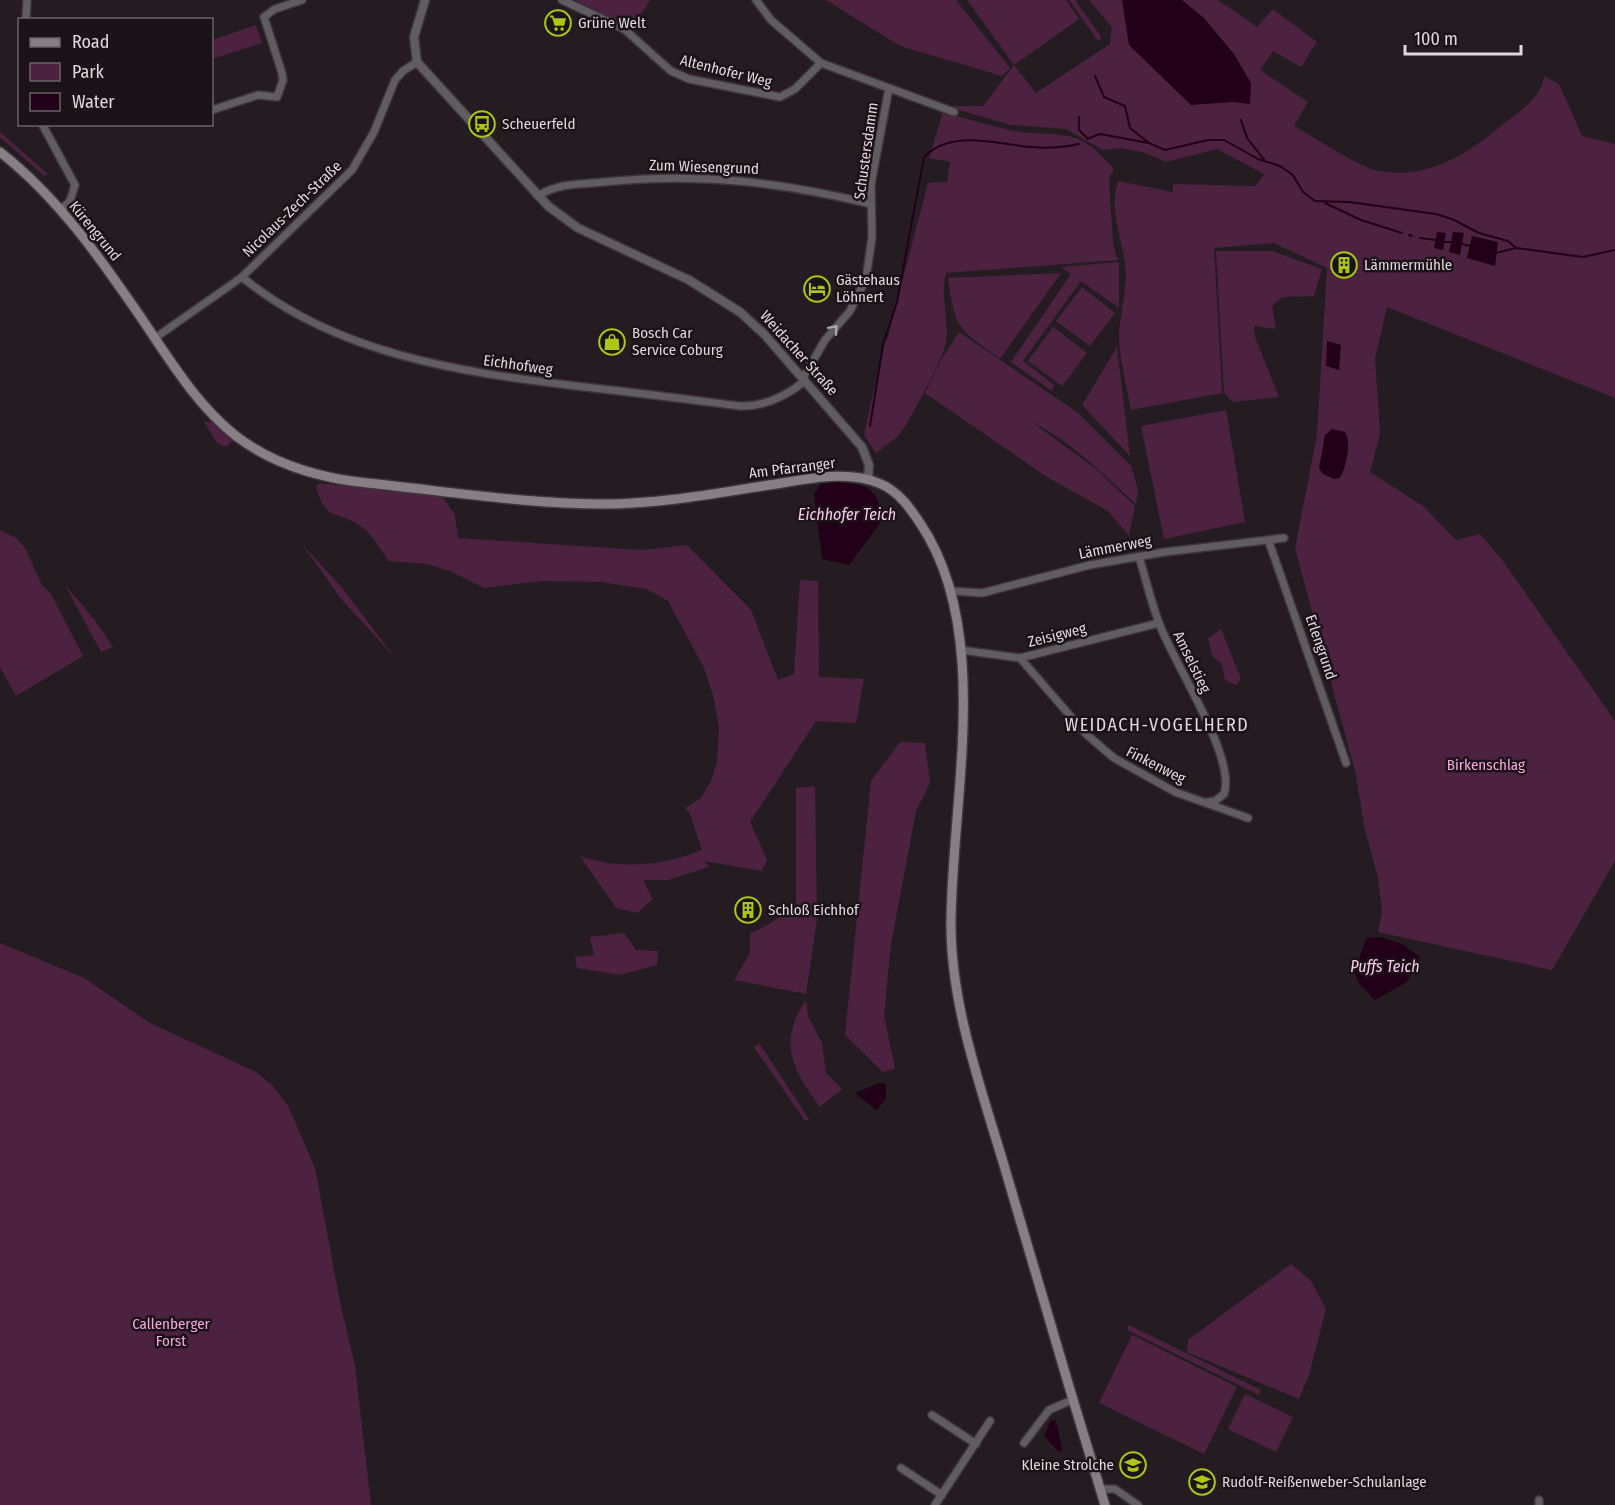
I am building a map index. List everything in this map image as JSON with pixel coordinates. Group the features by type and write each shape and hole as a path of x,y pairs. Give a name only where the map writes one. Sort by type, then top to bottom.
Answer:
{"main road":[{"name":"Kürengrund","path":"0,152 60,211 98,256 205,407 236,436 276,460 325,477 367,483 604,504 652,501 720,492"},
{"name":"Am Pfarranger","path":"720,492 815,479 844,477 868,480"},
{"path":"868,480 891,489 912,512 932,544 952,591 961,650 960,782 952,893 953,967 967,1033 994,1134 1105,1505"}],"street":[{"path":"26,18 27,0"},
{"path":"213,110 258,95 277,97 283,80 282,73 264,17 275,9 302,0"},
{"path":"417,62 414,38 425,0"},
{"name":"Altenhofer Weg","path":"562,0 624,29 671,71 689,79 780,97 795,89 821,63"},
{"name":"Schustersdamm","path":"756,0 778,27 821,63 954,112"},
{"name":"Weidacher Straße","path":"417,62 538,196 578,228 689,279 722,298 765,335 862,447 869,465 868,480"},
{"name":"Nicolaus-Zech-Straße","path":"155,339 242,277 352,171 370,141 395,80 403,71 417,62"},
{"name":"Schustersdamm","path":"804,380 825,340 858,299 866,279 872,237 871,184 889,88"},
{"path":"43,126 75,186 70,201 60,211"},
{"name":"Zum Wiesengrund","path":"538,196 555,187 636,179 693,177 755,181 871,204"},
{"name":"Eichhofweg","path":"242,277 259,291 290,310 360,342 411,359 474,372 740,406 765,404 789,393 804,380"},
{"name":"Lämmerweg","path":"952,591 982,593 1056,572 1139,556 1236,543 1269,542 1284,538"},
{"name":"Erlengrund","path":"1269,542 1346,763"},
{"name":"Amselstieg","path":"1139,556 1159,623 1212,734 1225,772 1224,794 1215,801 1208,802"},
{"name":"Zeisigweg","path":"961,650 1020,658 1159,623"},
{"name":"Finkenweg","path":"1020,658 1099,747 1155,782 1248,818"},
{"path":"1024,1443 1050,1409 1072,1400"},
{"path":"932,1415 976,1443"},
{"path":"935,1505 990,1421"},
{"path":"901,1468 942,1495"},
{"path":"1100,1490 1115,1489 1138,1505"}],"green space":[{"path":"575,0 650,0 632,30"},
{"path":"826,0 956,0 1010,68 1002,76 900,46"},
{"path":"967,0 1066,0 1079,19 1014,65"},
{"path":"1069,0 1075,0 1102,38 1098,41"},
{"name":"Birkenschlag","path":"1089,0 1218,0 1257,27 1273,9 1317,42 1301,67 1273,51 1260,70 1308,102 1294,126 1347,157 1375,170 1411,172 1427,169 1458,156 1487,137 1528,104 1539,92 1544,76 1559,84 1582,136 1615,144 1615,398 1387,307 1375,358 1380,434 1370,472 1423,506 1456,540 1480,534 1503,561 1615,721 1615,861 1552,970 1378,932 1382,912 1378,878 1364,826 1356,775 1295,548 1317,435 1327,268 1274,243 1214,248 1222,393 1131,410 1119,341 1126,272 1115,212 1118,181 1173,192 1173,184 1256,186 1264,174 1217,149 1166,162 1143,152 1120,148 1103,150 1066,129 1011,125 945,106 983,106 1014,65 1036,93 1110,44 1112,27"},
{"path":"256,25 262,43 213,59 213,40"},
{"path":"943,112 1010,130 1066,136 1088,144 1100,154 1114,169 1109,178 1113,245 1118,260 946,273 944,290 947,333 944,350 929,384 906,425 897,437 876,453 864,435 885,339 887,340 928,183 947,182 950,162 929,158"},
{"path":"0,132 48,174 44,176 0,137"},
{"path":"1216,251 1272,251 1322,269 1314,296 1282,297 1272,306 1276,329 1254,326 1255,337 1279,397 1232,402 1224,392"},
{"path":"1119,262 1119,308 1081,281 1023,361 1054,385 1052,391 1011,362 1071,274 1061,267"},
{"path":"1061,273 1000,359 967,334 961,327 953,309 948,278"},
{"path":"1082,287 1115,313 1090,346 1056,321"},
{"path":"1053,327 1087,353 1062,386 1028,361"},
{"path":"959,332 1077,412 1131,466 1138,490 1136,504 1074,449 1032,422 1096,469 1135,506 1129,536 1108,511 1047,477 925,393 941,360"},
{"path":"1117,347 1130,456 1082,405"},
{"path":"1226,410 1245,522 1164,539 1141,426"},
{"path":"204,422 212,422 233,440 226,447 217,443"},
{"path":"319,483 442,496 455,515 458,538 642,550 687,545 751,610 778,680 794,674 800,580 818,581 819,677 864,679 856,723 816,721 750,822 767,860 762,871 704,861 709,867 668,880 643,880 653,899 637,913 616,908 580,856 611,863 641,864 672,860 702,850 690,814 685,808 700,799 711,781 717,763 719,728 713,695 704,668 668,601 646,589 601,582 542,581 484,588 450,571 427,564 389,561 367,531 324,507 316,487"},
{"path":"0,530 16,538 25,548 42,585 51,594 83,656 16,696 0,667"},
{"path":"302,544 343,589 396,659 342,600"},
{"path":"65,585 94,619 113,647 101,652"},
{"path":"1221,629 1241,679 1236,685 1225,680 1222,664 1212,656 1208,638"},
{"path":"900,742 925,743 930,783 916,811 891,944 884,1015 895,1069 883,1072 845,1035 871,781"},
{"path":"815,786 817,920 806,994 734,980 750,953 750,933 766,926 796,906 796,788"},
{"path":"624,933 636,950 658,951 657,965 620,975 577,968 575,957 594,955 590,937"},
{"name":"Callenberger Forst","path":"0,943 84,978 150,1023 256,1072 273,1086 288,1106 315,1168 340,1302 355,1366 371,1505 0,1505"},
{"path":"806,1000 808,1016 822,1043 826,1073 842,1089 820,1107 802,1081 792,1056 792,1029"},
{"path":"759,1043 809,1119 805,1121 754,1047"},
{"path":"1291,1264 1311,1281 1326,1309 1309,1375 1299,1399 1187,1352 1188,1340"},
{"path":"1129,1325 1261,1390 1259,1395 1127,1330"},
{"path":"1132,1335 1237,1387 1204,1454 1099,1403"},
{"path":"1245,1394 1293,1417 1276,1452 1228,1429"}],"water":[{"path":"1122,0 1182,0 1204,18 1234,54 1251,83 1250,104 1232,102 1191,105 1129,45"},
{"path":"1437,232 1446,233 1443,250 1434,248"},
{"path":"1453,232 1464,233 1460,255 1449,252"},
{"path":"1472,236 1498,242 1495,266 1467,258"},
{"path":"1327,341 1341,345 1339,370 1326,366"},
{"path":"1332,429 1345,432 1348,442 1342,474 1340,478 1334,479 1323,474 1319,468 1325,435"},
{"name":"Eichhofer Teich","path":"836,482 856,484 869,489 877,500 883,519 849,565 822,559 814,494 821,484"},
{"name":"Puffs Teich","path":"1381,937 1402,944 1420,957 1407,982 1375,1000 1359,983 1354,971 1367,938"},
{"path":"879,1083 886,1084 886,1099 876,1110 855,1093"},
{"path":"1051,1420 1056,1420 1062,1450 1059,1452 1044,1436"}],"waterway":[{"path":"1095,76 1104,97 1125,106 1130,128 1149,143"},
{"path":"1079,117 1079,130 1087,138"},
{"path":"1241,120 1247,138 1265,161"},
{"path":"1087,139 1100,134 1149,143 1165,150 1208,140 1224,140 1258,159 1280,166 1293,175 1303,192 1315,201 1349,202 1436,214 1452,219 1479,233 1508,241 1516,248"},
{"path":"870,426 883,345 897,302 924,157 935,148 962,141 976,140 1044,148 1079,144"},
{"path":"1325,203 1361,220 1402,233"},
{"path":"1420,238 1436,240"},
{"path":"1445,242 1451,242"},
{"path":"1462,244 1470,246"},
{"path":"1496,253 1516,248 1583,257 1615,250"}],"place":[{"name":"Grüne Welt","path":"558,23"},
{"name":"Scheuerfeld","path":"482,124"},
{"name":"Lämmermühle","path":"1344,265"},
{"name":"Gästehaus Löhnert","path":"817,289"},
{"name":"Bosch Car Service Coburg","path":"612,342"},
{"name":"Schloß Eichhof","path":"748,910"},
{"name":"Kleine Strolche","path":"1133,1465"},
{"name":"Rudolf-Reißenweber-Schulanlage","path":"1202,1482"}],"district":[{"name":"WEIDACH-VOGELHERD","path":"1157,725"}]}
